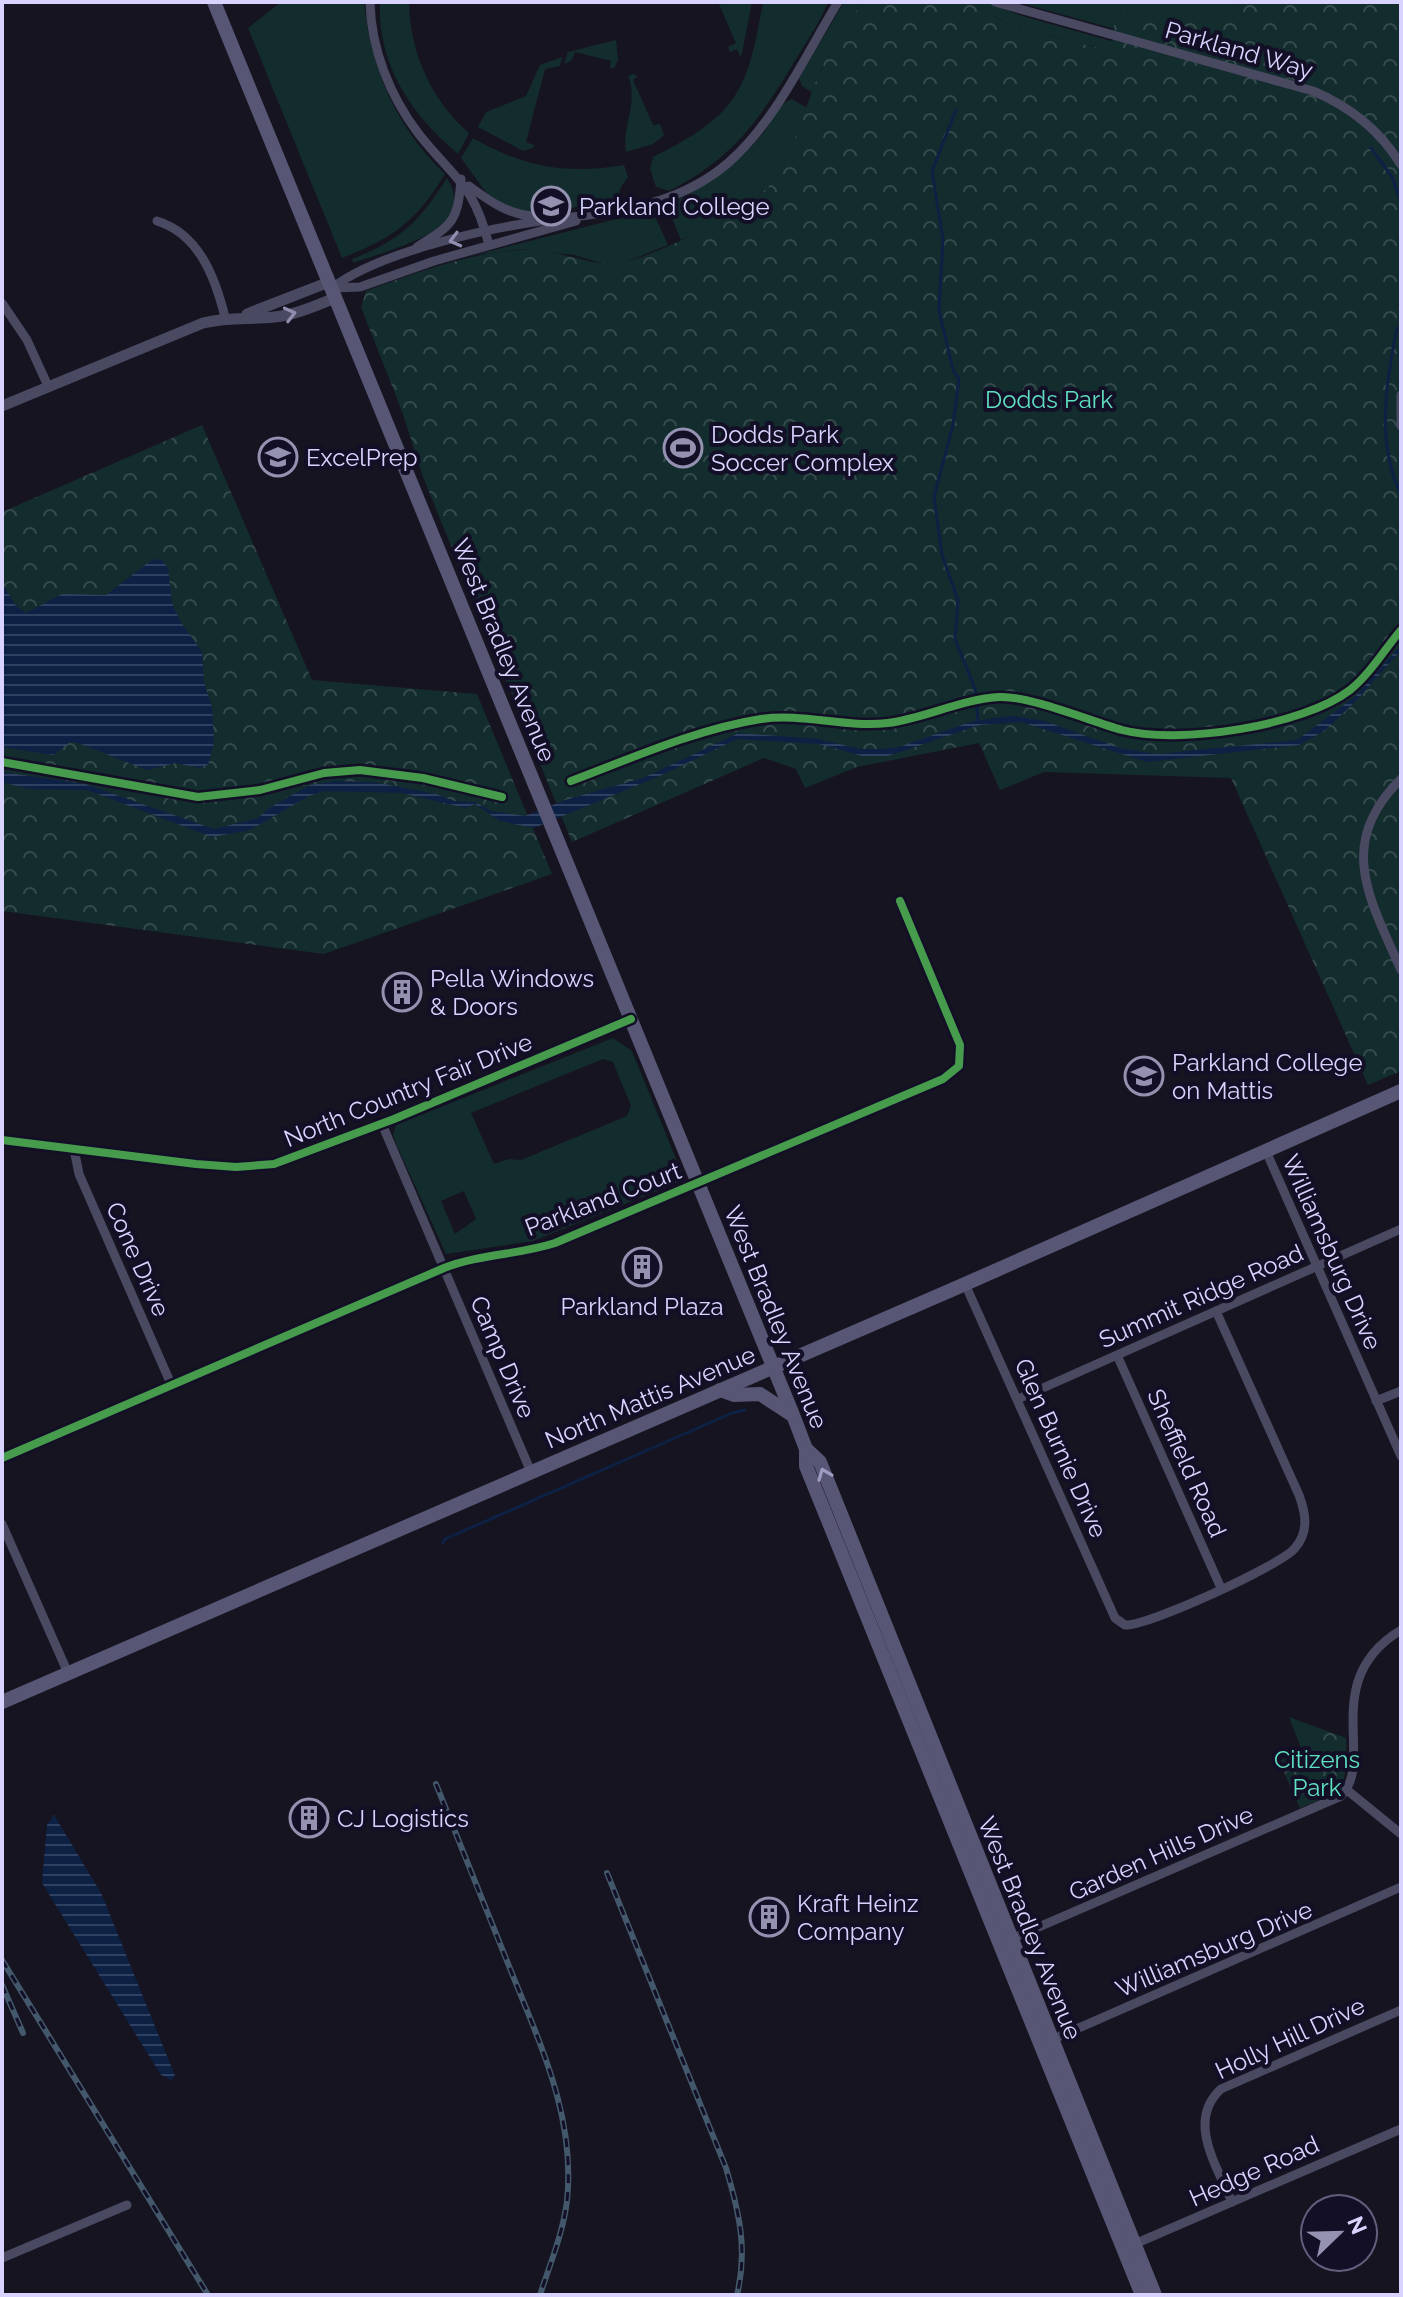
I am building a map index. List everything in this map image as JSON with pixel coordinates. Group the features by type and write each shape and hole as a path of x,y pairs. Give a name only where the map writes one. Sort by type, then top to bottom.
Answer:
{"main road":[{"name":"West Bradley Avenue","path":"214,2 793,1415 806,1449 806,1466 1006,1942 1129,2246 1155,2295"},
{"name":"North Mattis Avenue","path":"2,1702 1401,1091"},
{"path":"720,1390 734,1395 760,1394 793,1415"},
{"name":"West Bradley Avenue","path":"1129,2246 1142,2295"}],"street":[{"path":"370,2 378,53 396,99 416,131 461,179 474,198 489,245"},
{"path":"242,316 332,289 360,287 587,217 672,198 722,168 756,133 838,2"},
{"name":"Parkland Way","path":"995,2 1313,91 1357,115 1384,140 1401,165"},
{"path":"410,251 450,226 459,205 461,179"},
{"path":"461,179 496,206 521,216 587,217"},
{"path":"2,406 181,330 225,317 271,318 294,314 354,271 410,251 561,218"},
{"path":"157,221 175,227 199,252 225,317"},
{"path":"2,303 27,340 48,386"},
{"path":"1401,395 1401,426"},
{"path":"1401,779 1371,818 1362,860 1371,904 1401,970"},
{"name":"Parkland Court","path":"2,1458 444,1268 485,1255 522,1252 555,1243 943,1079 959,1066 960,1045 900,901"},
{"name":"North Country Fair Drive","path":"2,1140 196,1164 253,1167 297,1158 631,1019"},
{"name":"Camp Drive","path":"382,1124 531,1472"},
{"name":"Cone Drive","path":"74,1149 79,1174 171,1384"},
{"name":"Williamsburg Drive","path":"1266,1151 1401,1456"},
{"name":"Summit Ridge Road","path":"1018,1399 1401,1229"},
{"name":"Glen Burnie Drive","path":"965,1284 1115,1618 1131,1626 1221,1588"},
{"path":"1216,1311 1299,1495 1305,1528 1298,1544 1285,1558 1221,1588"},
{"name":"Sheffield Road","path":"1117,1355 1221,1588"},
{"path":"1376,1401 1401,1391"},
{"path":"2,1524 68,1673"},
{"path":"1401,1630 1379,1646 1359,1678 1347,1790 1401,1834"},
{"name":"Garden Hills Drive","path":"1006,1942 1341,1796 1347,1790"},
{"name":"Williamsburg Drive","path":"1047,2042 1378,1900 1401,1887"},
{"name":"Holly Hill Drive","path":"1232,2202 1203,2127 1204,2112 1213,2096 1221,2089 1401,2010"},
{"name":"Hedge Road","path":"1129,2246 1401,2129"},
{"path":"2,2258 127,2205"}],"green space":[{"path":"281,2 364,2 373,51 389,96 413,137 445,174 424,205 402,226 376,243 342,258 248,28"},
{"path":"380,2 409,2 413,39 425,74 444,106 469,133 458,154 426,123 401,87 384,47"},
{"path":"718,2 752,2 741,58 737,49 730,52 728,47 736,43"},
{"path":"763,2 828,2 782,82 742,136 728,151 691,179 669,191 656,187 650,169 653,157 703,128 734,98 751,59"},
{"path":"844,2 862,2 821,69 813,93 802,86 799,78"},
{"name":"Dodds Park","path":"862,2 968,2 1014,27 1111,51 1116,10 1183,24 1246,2 1401,2 1401,1071 1368,1085 1231,778 1044,772 1000,790 979,743 857,767 805,788 796,769 764,758 572,842 423,477 403,414 361,307 366,291 440,265 498,252 541,250 607,264 622,263 666,247 717,222 758,196 779,173 825,61"},
{"path":"968,2 988,2 1019,15 1115,42 1111,51 1014,27"},
{"path":"1017,2 1246,2 1183,25 1116,10 1115,29"},
{"path":"616,40 618,60 614,68 610,68 611,61 575,52 572,60 564,64 568,52"},
{"path":"562,57 560,66 545,69 526,142 534,145 533,148 523,151 478,127 486,112 526,96 540,65"},
{"path":"628,76 638,76 633,80 653,125 660,124 664,135 653,144 626,152 632,95"},
{"path":"792,99 807,108 791,150 775,179 738,210 681,240 670,213 671,203 733,164 764,132 783,104"},
{"path":"473,138 509,156 546,166 584,169 624,165 628,177 620,189 618,203 519,213 487,194 461,158"},
{"path":"447,178 454,196 451,212 441,225 426,236 353,263 352,259 384,245 407,228 427,207"},
{"path":"648,211 655,216 668,245 626,262 608,265 574,255 521,249 471,256"},
{"path":"202,425 312,680 477,694 552,874 324,954 2,911 2,512"},
{"path":"613,1038 632,1051 681,1171 679,1182 533,1241 446,1254 397,1146 393,1135 396,1125","holes":["603,1059 613,1062 631,1106 627,1116 521,1160 509,1159 494,1164 471,1113","464,1191 476,1219 455,1234 441,1201"]},
{"name":"Citizens Park","path":"1289,1717 1346,1738 1346,1768 1340,1785 1326,1797 1300,1808 1279,1761 1302,1751"}],"water":[{"path":"161,559 168,568 172,603 180,621 202,652 204,683 212,707 214,743 208,765 199,768 176,763 147,770 70,742 53,755 2,747 2,583 16,606 26,613 62,594 106,595 152,560"},
{"path":"1401,645 1401,650 1354,703 1324,731 1299,745 1147,762 1021,722 980,725 888,756 862,756 819,744 737,739 664,774 534,828 500,821 475,804 465,808 402,793 324,791 309,796 250,830 212,837 87,790 28,789 2,782 2,772 85,784 214,829 258,818 269,808 310,785 333,781 373,782 436,794 454,801 475,802 491,811 525,816 565,800 643,778 739,733 818,739 861,749 880,749 899,747 973,721 1012,716 1045,721 1119,748 1157,754 1297,740 1357,695"},
{"path":"54,1815 102,1895 175,2076 171,2080 161,2075 42,1883 47,1825"}],"waterway":[{"path":"956,110 932,171 943,240 939,310 953,370 959,379 953,425 934,497 942,555 958,600 955,639 975,689 978,721"},
{"path":"1371,148 1392,177 1401,202"},
{"path":"1397,328 1389,370 1386,434 1388,455 1401,495"},
{"path":"443,1543 445,1539 745,1410"}],"railway":[{"path":"436,1784 543,2051 561,2109 566,2139 567,2201 540,2295"},
{"path":"607,1873 726,2168 742,2246 737,2295"},
{"path":"2,1960 208,2295"},
{"path":"2,1985 23,2033"}],"cycle path":[{"path":"571,781 665,745 761,719 888,723 986,698 1028,700 1122,730 1146,734 1175,735 1240,729 1303,714 1329,703 1357,684 1401,630"},
{"path":"2,762 198,797 260,790 324,773 360,770 423,778 502,797"},
{"path":"2,1458 444,1268 555,1243 943,1079 959,1066 960,1045 900,901"},
{"path":"2,1140 196,1164 236,1167 274,1164 394,1119 631,1019"}],"place":[{"name":"Parkland College","path":"551,206"},
{"name":"Dodds Park Soccer Complex","path":"683,448"},
{"name":"ExcelPrep","path":"278,457"},
{"name":"Pella Windows & Doors","path":"402,992"},
{"name":"Parkland College on Mattis","path":"1144,1076"},
{"name":"Parkland Plaza","path":"642,1267"},
{"name":"CJ Logistics","path":"309,1818"},
{"name":"Kraft Heinz Company","path":"769,1917"}]}
